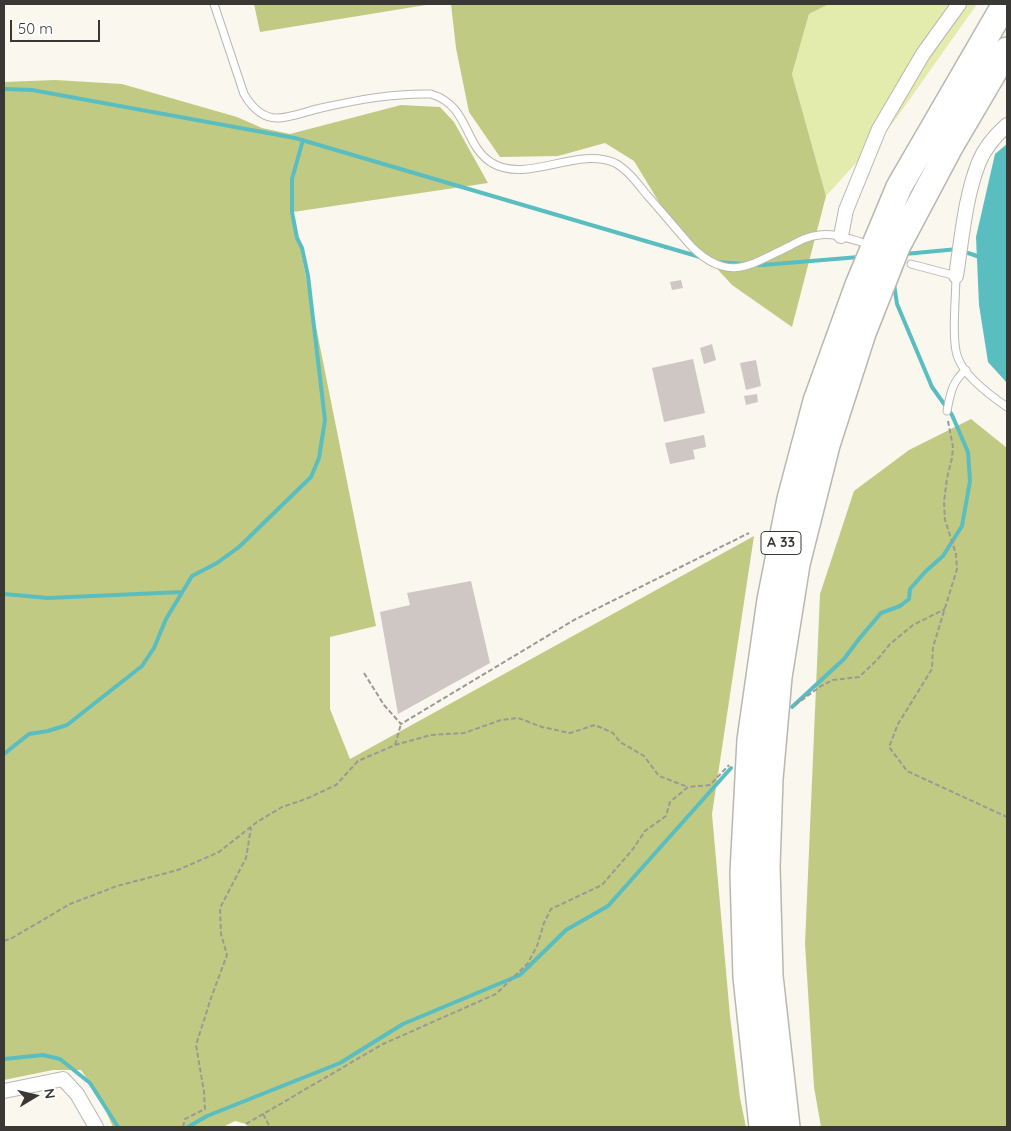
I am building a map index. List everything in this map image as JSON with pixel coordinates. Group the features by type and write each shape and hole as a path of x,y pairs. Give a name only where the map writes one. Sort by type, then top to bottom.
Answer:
{"highway":[{"name":"A 33","path":"762,1127 746,977 743,873 750,740 770,600 790,499 816,401 858,285 899,187 1005,4"},
{"name":"A 33","path":"787,1127 770,976 767,866 770,779 779,677 797,564 827,445 863,333 897,247 950,147 1007,50"}],"street":[{"path":"840,236 846,210 880,129 923,54 959,4"},
{"path":"956,276 971,187 980,161 996,135 1007,125"},
{"path":"4,1090 62,1079 77,1094 96,1127"}],"lane":[{"path":"214,4 244,94 258,112 276,118 368,98 431,94 441,97 451,104 458,112 484,156 493,163 513,169 585,159 615,163 628,174 696,251 708,261 726,268 744,267 807,238 820,235 840,236 861,242"},
{"path":"910,264 956,276 955,345 958,359 990,395 1007,407"},
{"path":"947,411 953,385 958,376 966,370"}],"path":[{"path":"947,411 952,458 944,502 945,520 957,562 957,569 933,647 932,669 898,724 889,747 907,771 1007,817"},
{"path":"396,745 401,724 574,620 749,533"},
{"path":"792,707 821,686 834,680 859,677 878,660 890,644 905,632 918,622 945,609"},
{"path":"364,673 384,705 401,724"},
{"path":"4,941 70,904 117,886 178,870 219,852 251,827 282,807 306,799 336,785 358,761 396,745 431,735 464,733 502,720 518,718 542,727 570,733 595,725 613,733 620,742 644,756 659,776 688,787 710,785 733,761"},
{"path":"246,1124 383,1044 496,994 528,963 537,946 544,923 551,909 602,885 633,849 645,831 666,816 670,802 688,787"},
{"path":"183,1127 185,1119 205,1109 196,1045 227,955 221,934 220,908 246,858 251,827"},
{"path":"263,1114 270,1127"}],"green space":[{"path":"254,4 432,4 260,32"},
{"path":"451,4 829,4 809,14 792,74 826,196 792,327 732,285 665,212 634,161 605,143 558,156 500,157 469,112 456,48"},
{"path":"829,4 977,4 895,120 826,196 792,74 809,14"},
{"path":"55,80 122,84 237,117 262,128 290,134 401,105 440,107 454,122 488,183 293,212 376,626 330,637 330,709 350,759 754,536 712,814 730,1016 740,1098 746,1127 248,1127 246,1124 235,1121 223,1127 113,1127 99,1096 81,1070 53,1070 4,1080 4,82"},
{"path":"971,419 1007,448 1007,1127 821,1127 814,1087 805,944 820,594 854,491 909,450"}],"water":[{"path":"1007,144 1007,383 988,362 979,305 976,237 995,154"}],"building":[{"path":"681,280 683,288 672,290 670,282"},
{"path":"712,344 716,360 704,364 700,348"},
{"path":"693,359 705,413 664,422 652,368"},
{"path":"756,360 761,386 746,390 740,363"},
{"path":"757,394 758,402 746,405 744,396"},
{"path":"704,435 706,447 693,450 695,459 670,464 665,443"},
{"path":"471,581 490,663 398,714 380,612 410,605 407,593"}],"waterway":[{"path":"4,89 32,90 295,138 700,257"},
{"path":"4,754 29,734 67,725 142,666 154,648 166,619 192,576 217,563 239,547 311,477 319,458 325,420 308,276 292,212 292,179 303,140"},
{"path":"905,254 958,249"},
{"path":"968,253 980,257"},
{"path":"754,265 859,257"},
{"path":"716,262 744,264"},
{"path":"792,707 844,659 881,613 900,606 909,599 910,589 943,556 962,526 970,481 968,452 952,415 932,387 897,304 894,284"},
{"path":"4,594 48,598 182,592"},
{"path":"188,1127 207,1116 340,1063 403,1024 520,975 566,930 608,906 731,768"},
{"path":"4,1059 43,1055 60,1059 90,1083 118,1127"}]}
